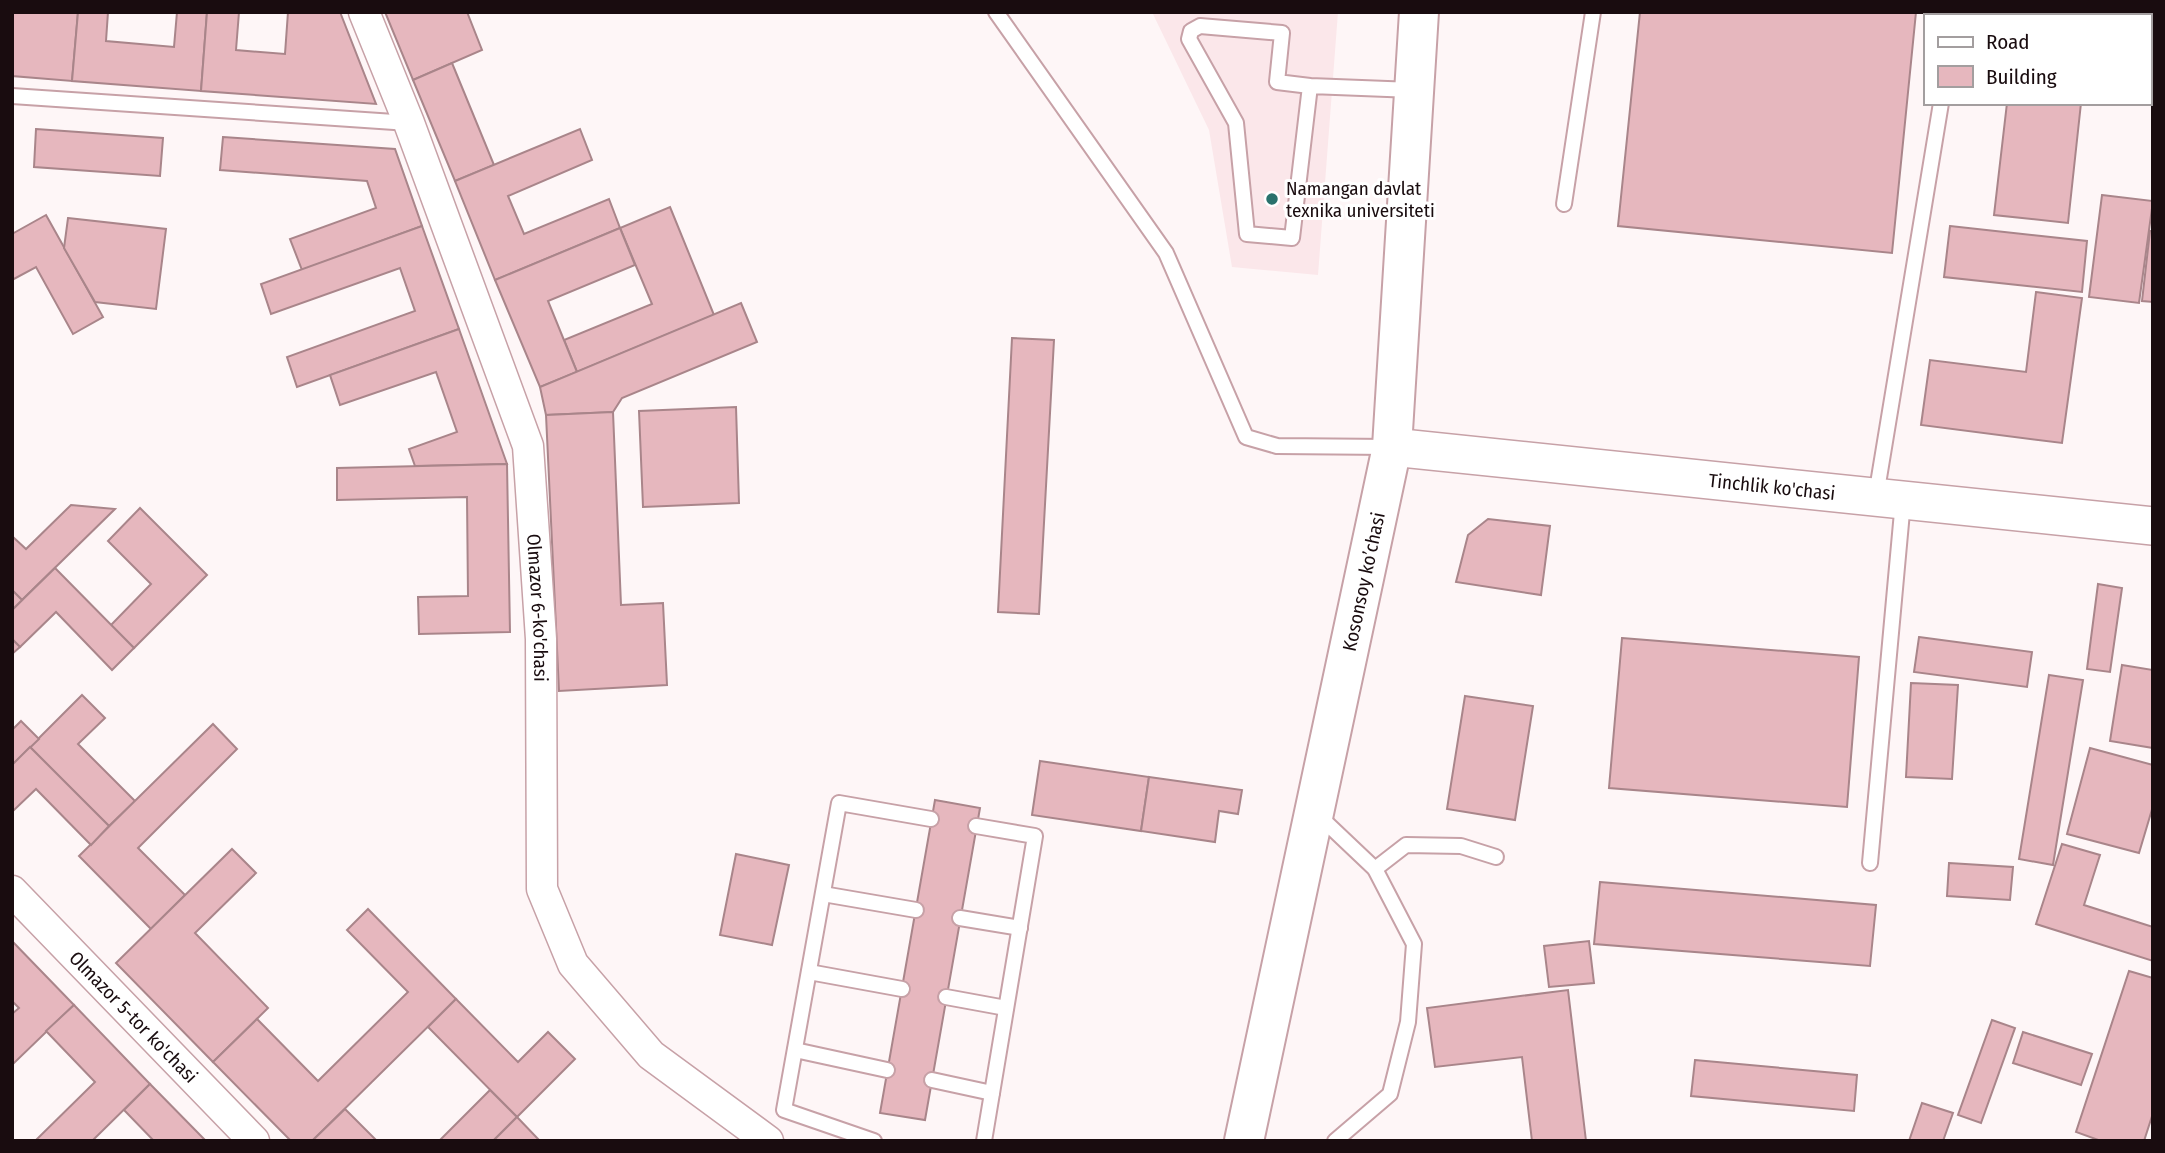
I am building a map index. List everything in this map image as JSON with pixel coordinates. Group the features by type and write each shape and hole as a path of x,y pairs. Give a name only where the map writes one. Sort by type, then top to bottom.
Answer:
{"main road":[{"name":"Kosonsoy ko’chasi","path":"1244,1141 1392,447 1419,12"}],"street":[{"name":"Olmazor 6-ko'chasi","path":"364,12 410,123 528,446 541,639 542,889 573,964 651,1055 768,1141"},
{"name":"Tinchlik ko'chasi","path":"1392,447 2153,526"},
{"name":"Olmazor 5-tor ko'chasi","path":"12,891 254,1141"}],"lane":[{"path":"996,12 1166,253 1246,437 1277,446 1392,447"},
{"path":"1564,204 1593,12"},
{"path":"1310,86 1292,238 1247,234 1236,123 1189,39 1191,31 1200,26 1282,33 1277,82 1414,90"},
{"path":"12,96 410,123"},
{"path":"1870,863 1889,499 1941,105"},
{"path":"874,1141 784,1111 839,803 932,819"},
{"path":"1314,810 1375,869 1414,944 1408,1022 1390,1094 1335,1141"},
{"path":"976,826 1035,836 984,1141"},
{"path":"1375,869 1406,845 1461,846 1496,857"},
{"path":"823,894 916,910"},
{"path":"960,918 1020,928"},
{"path":"809,972 902,989"},
{"path":"946,998 1006,1008"},
{"path":"795,1050 887,1070"},
{"path":"932,1080 992,1093"}],"shaded area":[{"name":"Namangan davlat texnika universiteti","path":"1152,12 1338,12 1318,275 1232,267 1209,130"}],"building":[{"path":"12,12 78,12 72,81 12,76"},
{"path":"78,12 108,12 106,41 174,47 177,12 207,12 201,91 72,81"},
{"path":"207,12 239,12 236,50 285,54 288,12 340,12 376,104 201,91"},
{"path":"385,12 467,12 482,50 413,80"},
{"path":"1640,12 1916,12 1892,253 1618,226"},
{"path":"2018,12 2092,12 2092,14"},
{"path":"452,63 494,165 455,181 413,80"},
{"path":"2007,105 2081,105 2068,223 1994,215"},
{"path":"36,129 163,138 160,176 34,167"},
{"path":"580,129 592,160 508,196 524,234 609,199 620,228 495,280 455,181"},
{"path":"223,137 395,149 422,226 302,270 290,239 376,208 367,181 220,170"},
{"path":"2102,195 2153,201 2139,303 2089,297"},
{"path":"670,207 714,315 577,372 564,340 652,304 620,228"},
{"path":"46,215 103,317 73,334 36,267 12,280 12,234"},
{"path":"68,218 166,229 156,309 95,302 64,248"},
{"path":"422,226 459,329 297,387 287,357 415,311 400,268 271,314 261,284"},
{"path":"1950,226 2087,241 2082,292 1944,277"},
{"path":"620,228 635,265 548,301 577,372 540,387 495,280"},
{"path":"2150,231 2153,231 2153,302 2142,301"},
{"path":"2036,292 2082,298 2062,443 1921,425 1930,360 2026,372"},
{"path":"741,303 757,342 622,398 613,412 546,415 540,387"},
{"path":"459,329 507,464 415,466 409,449 457,432 436,372 340,405 330,375"},
{"path":"1012,338 1054,340 1039,614 998,612"},
{"path":"736,407 739,503 643,507 639,411"},
{"path":"613,412 621,605 663,603 667,685 559,691 546,415"},
{"path":"507,464 510,632 419,634 418,597 468,596 467,497 337,500 337,468"},
{"path":"71,505 115,509 22,600 12,590 12,536 26,549"},
{"path":"140,508 207,575 134,648 111,625 151,584 108,541"},
{"path":"1488,519 1550,526 1541,595 1456,582 1468,535"},
{"path":"55,568 134,648 112,670 56,612 20,647 12,639 12,610"},
{"path":"2098,584 2122,588 2110,672 2087,669"},
{"path":"12,590 22,600 12,610"},
{"path":"1919,637 2032,652 2027,687 1914,672"},
{"path":"1622,638 1859,657 1847,807 1609,788"},
{"path":"12,639 20,647 12,654"},
{"path":"2122,665 2153,670 2153,748 2110,741"},
{"path":"2049,675 2083,680 2053,865 2019,859"},
{"path":"1911,683 1958,685 1952,779 1906,777"},
{"path":"82,695 105,718 78,744 135,801 109,826 30,747"},
{"path":"1465,696 1533,706 1515,820 1447,809"},
{"path":"21,721 39,739 12,765 12,730"},
{"path":"213,724 237,749 138,848 185,895 151,929 79,856"},
{"path":"30,747 109,826 91,845 36,789 12,812 12,765"},
{"path":"2090,748 2153,765 2153,806 2139,853 2067,834"},
{"path":"1040,761 1149,777 1141,831 1032,815"},
{"path":"1149,777 1242,790 1238,814 1219,811 1215,842 1141,831"},
{"path":"935,800 980,808 925,1120 880,1113"},
{"path":"2062,844 2100,855 2084,905 2153,927 2153,961 2036,924"},
{"path":"232,849 256,873 195,933 268,1008 213,1062 116,963"},
{"path":"736,854 789,865 772,945 720,935"},
{"path":"1949,863 2013,867 2010,900 1947,896"},
{"path":"1600,882 1876,905 1870,966 1594,944"},
{"path":"368,909 456,999 312,1141 291,1141 213,1062 257,1019 318,1081 408,992 347,930"},
{"path":"12,941 74,1005 12,1065 12,1014 19,1008 12,1001"},
{"path":"1589,941 1594,983 1549,987 1544,946"},
{"path":"2129,971 2153,978 2153,1113 2144,1141 2101,1141 2076,1132"},
{"path":"1568,990 1586,1141 1532,1141 1522,1057 1435,1067 1427,1008"},
{"path":"456,999 518,1062 548,1032 575,1059 517,1117 428,1027"},
{"path":"74,1005 150,1084 92,1141 35,1141 95,1082 46,1031"},
{"path":"1992,1020 2015,1028 1981,1123 1958,1115"},
{"path":"2023,1032 2092,1054 2081,1085 2013,1063"},
{"path":"1695,1060 1857,1075 1854,1111 1691,1096"},
{"path":"150,1084 206,1141 154,1141 124,1110"},
{"path":"490,1090 517,1117 493,1141 439,1141"},
{"path":"1922,1103 1953,1113 1943,1141 1909,1141"},
{"path":"345,1109 377,1141 312,1141"},
{"path":"517,1117 540,1141 493,1141"}],"place":[{"name":"Namangan davlat texnika universiteti","path":"1272,199"}]}
